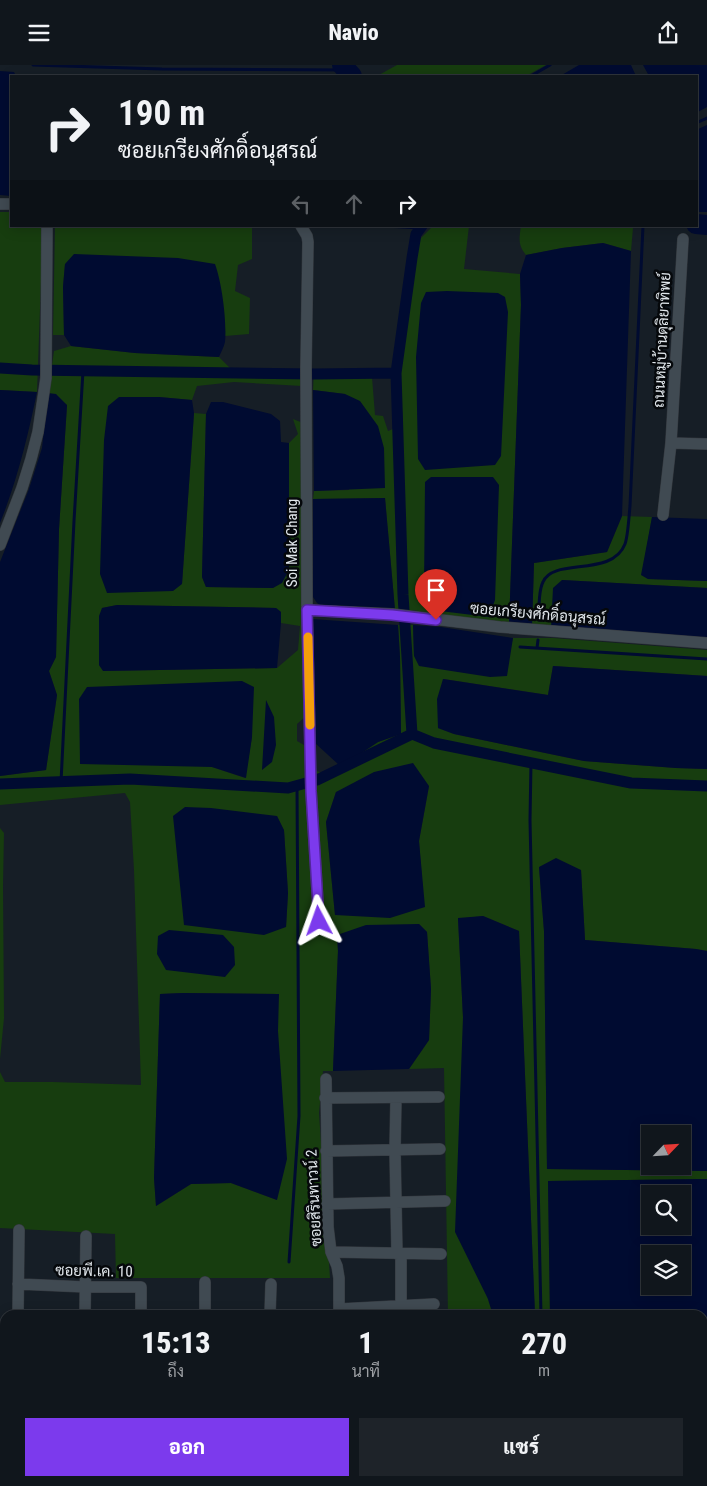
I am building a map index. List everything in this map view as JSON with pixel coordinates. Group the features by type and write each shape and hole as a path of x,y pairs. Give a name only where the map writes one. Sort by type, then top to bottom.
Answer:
{"street":[{"path":"0,545 22,488 38,432 47,358 48,227"},
{"name":"Soi Mak Chang","path":"303,227 308,236 306,367 310,770 319,921"},
{"name":"ถนนหมู่บ้านดุลิยาทิพย์","path":"663,515 671,443 683,239"},
{"path":"671,443 707,444"},
{"name":"ซอยเกรียงศักดิ์อนุสรณ์","path":"307,610 392,615 500,627 707,643"},
{"name":"ซอยสิรินทาวน์ 2","path":"326,1079 328,1227 331,1253 337,1266 339,1278 339,1310"},
{"path":"325,1098 439,1097"},
{"path":"396,1098 395,1150 400,1310 434,1304"},
{"path":"326,1151 440,1149"},
{"path":"327,1204 446,1201"},
{"path":"18,1310 19,1231"},
{"path":"85,1310 86,1236"},
{"path":"331,1253 441,1254"},
{"path":"205,1282 205,1310"},
{"name":"ซอยพี.เค. 10","path":"18,1284 141,1287 141,1310"},
{"path":"270,1310 271,1284"}],"green space":[{"path":"397,65 546,65 528,75 379,75"},
{"path":"0,212 10,212 10,227 43,227 37,392 0,390"},
{"path":"55,227 252,227 252,259 238,265 235,291 250,298 249,334 225,336 225,330 65,264 63,287 64,335 53,335"},
{"path":"432,227 469,227 464,269 520,274 521,305 509,624 412,610 395,610 385,498 313,499 314,491 349,490 345,394 313,390 314,370 372,377 375,415 383,416 388,431 403,425 399,362 417,242"},
{"path":"521,227 633,228 631,251 603,243 526,255 520,242"},
{"path":"71,346 135,353 219,357 231,369 300,371 302,386 234,382 197,386 192,400 159,397 119,397 182,584 194,413 206,414 202,577 206,587 273,588 289,570 289,443 298,434 293,419 303,423 306,716 297,724 297,741 304,745 317,771 322,773 351,760 378,742 401,734 398,625 413,625 414,656 511,646 513,638 553,638 707,650 707,676 553,666 548,695 444,679 438,728 454,734 584,761 707,769 707,951 585,940 581,870 539,867 544,931 547,1169 641,1170 641,1175 691,1175 691,1171 707,1171 707,1179 548,1181 550,1310 535,1310 519,931 483,916 458,919 463,1017 488,1299 491,1310 448,1310 444,1068 409,1069 429,1040 431,989 427,932 419,924 337,935 333,1071 323,1071 319,1113 330,1278 116,1278 115,1234 0,1228 0,1072 5,1082 141,1085 130,802 125,793 0,805 0,776 46,770 57,695 49,671 56,657 59,529 67,405 48,393 54,351","holes":["117,605 276,608 281,612 281,623 300,626 298,650 277,668 104,671 99,665 102,608","252,737 245,778 212,767","429,786 419,841 424,907 335,915 326,822 336,792","277,816 284,831 288,893 286,927","160,994 278,994 277,1200 231,1183 191,1184 156,1206 154,1178"]},
{"path":"622,516 652,517 642,575 648,579 707,581 707,588 562,580 551,628 532,626 534,563 607,552"},
{"path":"0,828 4,833 4,1018 0,1059"}],"water":[{"path":"579,65 631,65 636,75 562,75"},
{"path":"643,65 707,65 707,107 698,112 698,75 648,75"},
{"path":"0,71 14,72 16,75 10,75 10,196 0,195"},
{"path":"707,125 707,212 698,212 698,129"},
{"path":"603,243 631,251 622,516 607,552 534,563 532,626 509,624 521,305 520,274 526,255"},
{"path":"74,254 178,258 215,264 225,314 225,342 219,357 135,353 71,346 64,335 63,287 65,264"},
{"path":"426,292 498,293 505,297 508,312 501,456 495,465 425,470 418,459 416,357 421,303"},
{"path":"0,390 37,392 12,491 0,523"},
{"path":"313,390 345,394 360,401 378,426 384,448 385,488 314,491"},
{"path":"48,393 56,394 67,405 59,529 56,657 49,671 57,695 46,770 0,776 0,562 29,489 42,448"},
{"path":"119,397 159,397 192,400 194,413 182,584 173,591 107,593 100,574 104,440 108,406"},
{"path":"211,402 223,402 271,414 280,421 281,442 289,443 289,570 282,583 273,588 206,587 202,577 206,414"},
{"path":"431,477 493,477 499,485 495,600 489,617 432,610 426,605 424,590 425,482"},
{"path":"385,498 395,610 323,607 313,597 313,499"},
{"path":"652,517 707,519 707,581 648,579 641,575"},
{"path":"562,580 707,588 707,638 551,628 553,588"},
{"path":"117,605 276,608 281,612 277,668 103,671 99,665 99,616 102,608"},
{"path":"312,619 398,625 401,734 378,742 351,760 339,765 315,743"},
{"path":"413,625 441,627 513,638 507,676 490,677 419,666 414,656"},
{"path":"553,666 707,676 707,769 584,761 454,734 438,728 437,699 443,679 548,695"},
{"path":"242,681 254,687 252,737 246,778 212,767 80,764 79,699 87,687"},
{"path":"266,700 274,717 276,745 272,762 262,770"},
{"path":"413,763 429,786 419,841 425,907 390,918 335,915 326,822 336,792 374,772"},
{"path":"185,807 211,808 277,816 284,830 288,893 286,927 264,935 184,925 173,816"},
{"path":"556,858 581,870 585,940 707,951 707,1171 691,1171 691,1125 641,1125 641,1170 547,1169 544,931 539,867"},
{"path":"483,916 519,931 535,1310 491,1310 488,1299 455,1232 463,1017 458,918"},
{"path":"419,924 427,932 431,989 429,1040 409,1069 333,1071 337,935 366,925"},
{"path":"169,930 223,935 234,947 235,965 225,977 166,970 157,954 158,936"},
{"path":"160,994 279,994 278,1031 287,1159 277,1200 231,1183 191,1184 156,1206 154,1178"},
{"path":"707,1179 707,1310 550,1310 548,1181"}],"waterway":[{"path":"33,65 162,69 346,70"},
{"path":"342,65 351,75"},
{"path":"533,75 550,65"},
{"path":"698,122 707,118"},
{"path":"698,224 707,225"},
{"path":"403,227 420,228"},
{"path":"421,227 416,234 396,373 403,595 412,734 434,743 631,783 707,786"},
{"path":"539,620 540,591 543,582 549,575 558,570 608,561 618,554 625,544 630,506 643,227"},
{"path":"0,368 314,374 396,373"},
{"path":"61,782 83,371"},
{"path":"537,648 538,640"},
{"path":"520,647 707,659"},
{"path":"0,784 130,779 288,788 317,780 412,734"},
{"path":"531,763 530,820 541,1310"},
{"path":"289,1262 299,1116 297,785"}],"slow traffic":[{"path":"308,637 310,725"}],"route":[{"path":"319,921 311,791 307,610 392,615 436,620"}]}
